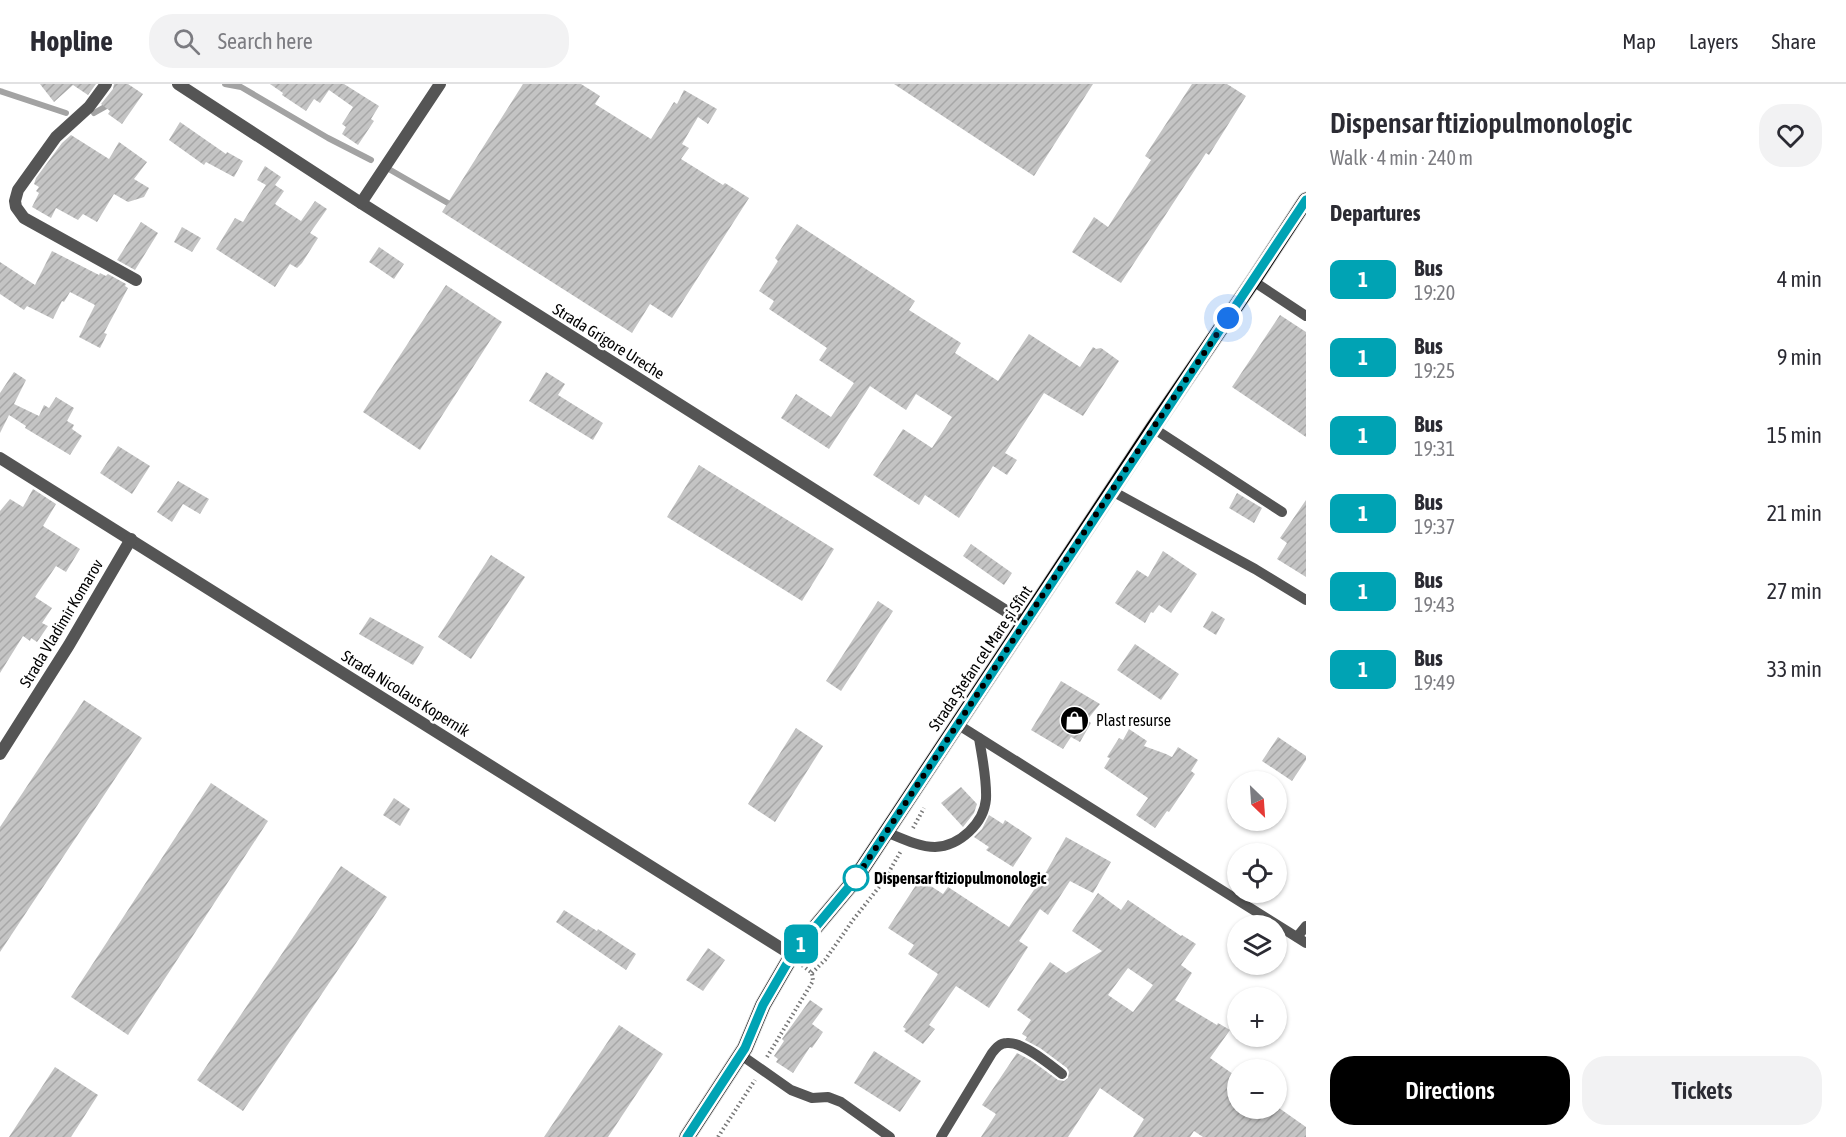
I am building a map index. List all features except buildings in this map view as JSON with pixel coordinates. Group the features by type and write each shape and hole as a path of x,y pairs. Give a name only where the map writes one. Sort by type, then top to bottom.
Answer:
{"main road":[{"name":"Strada Ștefan cel Mare și Sfînt","path":"687,1137 741,1055 763,1005 792,955 854,881 1306,200"}],"street":[{"path":"106,84 89,106 56,137 18,190 15,201 16,207 24,218 136,280"},
{"name":"Strada Grigore Ureche","path":"178,84 361,203 1025,623"},
{"path":"361,203 440,84"},
{"name":"Strada Nicolaus Kopernik","path":"1,460 131,539 792,955"},
{"name":"Strada Vladimir Komarov","path":"0,754 69,645 131,539"}],"lane":[{"path":"1253,281 1306,316"},
{"path":"1153,428 1282,512"},
{"path":"1112,491 1255,569 1306,600"},
{"path":"957,724 1302,940 1306,926"},
{"path":"886,832 921,845 937,847 950,843 972,830 984,810 986,799 979,738"},
{"path":"941,1137 992,1053 1000,1044 1010,1042 1024,1048 1062,1074"},
{"path":"741,1055 791,1090 812,1098 828,1097 841,1101 890,1137"}],"path":[{"path":"812,973 825,960 883,882 929,799"},
{"path":"718,1137 747,1094 813,981 812,973 792,955"}],"waterway":[{"path":"225,84 241,87 328,138 371,160"},
{"path":"0,91 66,113"},
{"path":"94,113 110,104"},
{"path":"387,168 453,206"}],"bus line":[{"name":"1","path":"687,1137 745,1048 763,1005 792,955 854,881 1306,200"}],"place":[{"name":"Plast resurse","path":"1075,720"},
{"name":"Dispensar ftiziopulmonologic","path":"856,878"}],"route":[{"path":"856,878 854,881 1228,318"}]}
